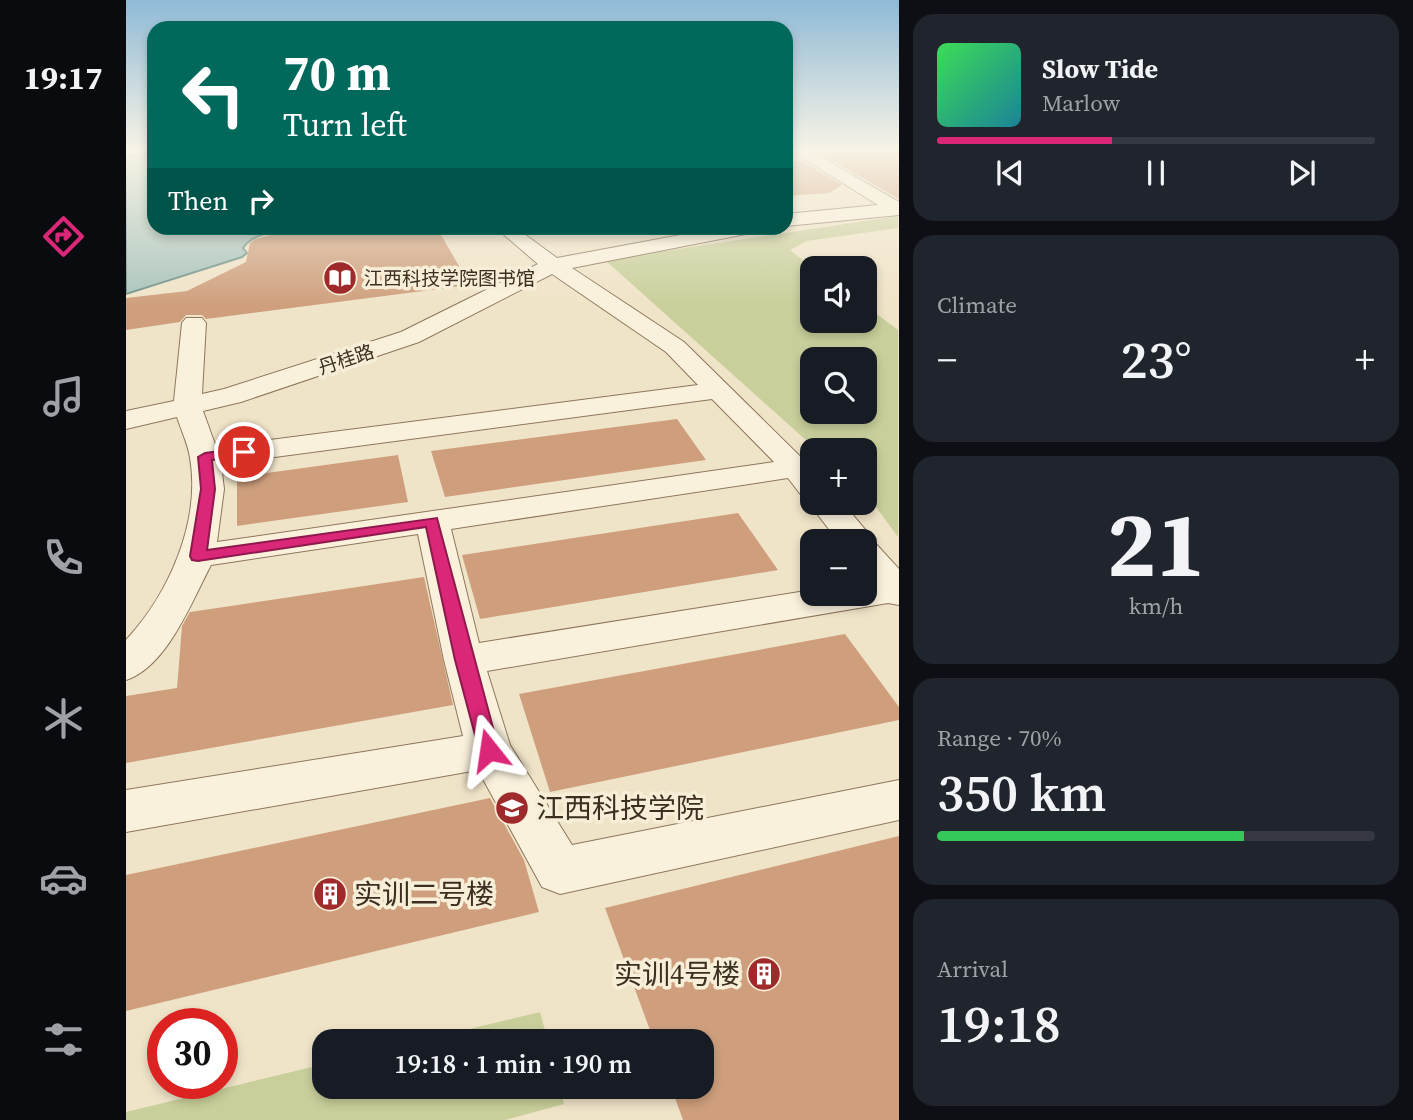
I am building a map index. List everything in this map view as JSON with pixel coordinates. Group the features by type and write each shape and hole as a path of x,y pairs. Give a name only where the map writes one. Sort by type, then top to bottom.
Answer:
{"street":[{"path":"793,219 898,209"},
{"path":"514,235 553,265 676,347 800,474"},
{"name":"丹桂路","path":"126,420 231,396 410,337 553,265 709,235"},
{"path":"126,665 158,630 198,556 208,489 205,457 187,406 194,323"},
{"path":"205,457 719,390"},
{"path":"198,556 432,521 800,478"},
{"path":"835,515 846,529"},
{"path":"432,521 464,660 489,750 560,871 898,800"},
{"path":"877,567 897,591"},
{"path":"464,660 897,591"},
{"path":"126,811 489,750"}],"green space":[{"path":"898,216 898,228 807,241 790,250 800,258 800,333 877,333 877,314 898,330 898,537 877,508 877,438 804,438 605,260 771,235 793,235 793,232"},
{"path":"540,1012 545,1029 470,1029"},
{"path":"312,1067 312,1099 563,1099 564,1104 505,1120 126,1120 126,1112 180,1099 238,1099 238,1085"}],"water":[{"path":"126,201 147,201 147,235 261,235 248,242 243,248 247,253 242,257 126,294"}],"building":[{"name":"江西科技学院图书馆","path":"270,235 441,235 470,285 206,319 202,315 186,315 180,322 126,330 126,298 187,291 246,262 250,243"},
{"path":"677,419 706,460 445,497 431,451"},
{"path":"398,455 408,502 237,526 237,477"},
{"path":"738,513 778,570 480,619 462,555"},
{"path":"424,577 453,705 126,763 126,696 177,688 182,626 190,612"},
{"path":"845,634 899,707 899,720 550,792 519,694"},
{"name":"实训二号楼","path":"490,798 524,860 539,912 126,1011 126,875"},
{"name":"实训4号楼","path":"899,836 899,1120 683,1120 675,1099 714,1099 714,1029 650,1029 605,908"}],"place":[{"name":"江西科技学院图书馆","path":"340,278"},
{"name":"江西科技学院","path":"512,808"},
{"name":"实训二号楼","path":"330,894"},
{"name":"实训4号楼","path":"764,974"}],"route":[{"path":"244,452 205,457 208,489 198,556 432,521 464,660 489,750"}]}
